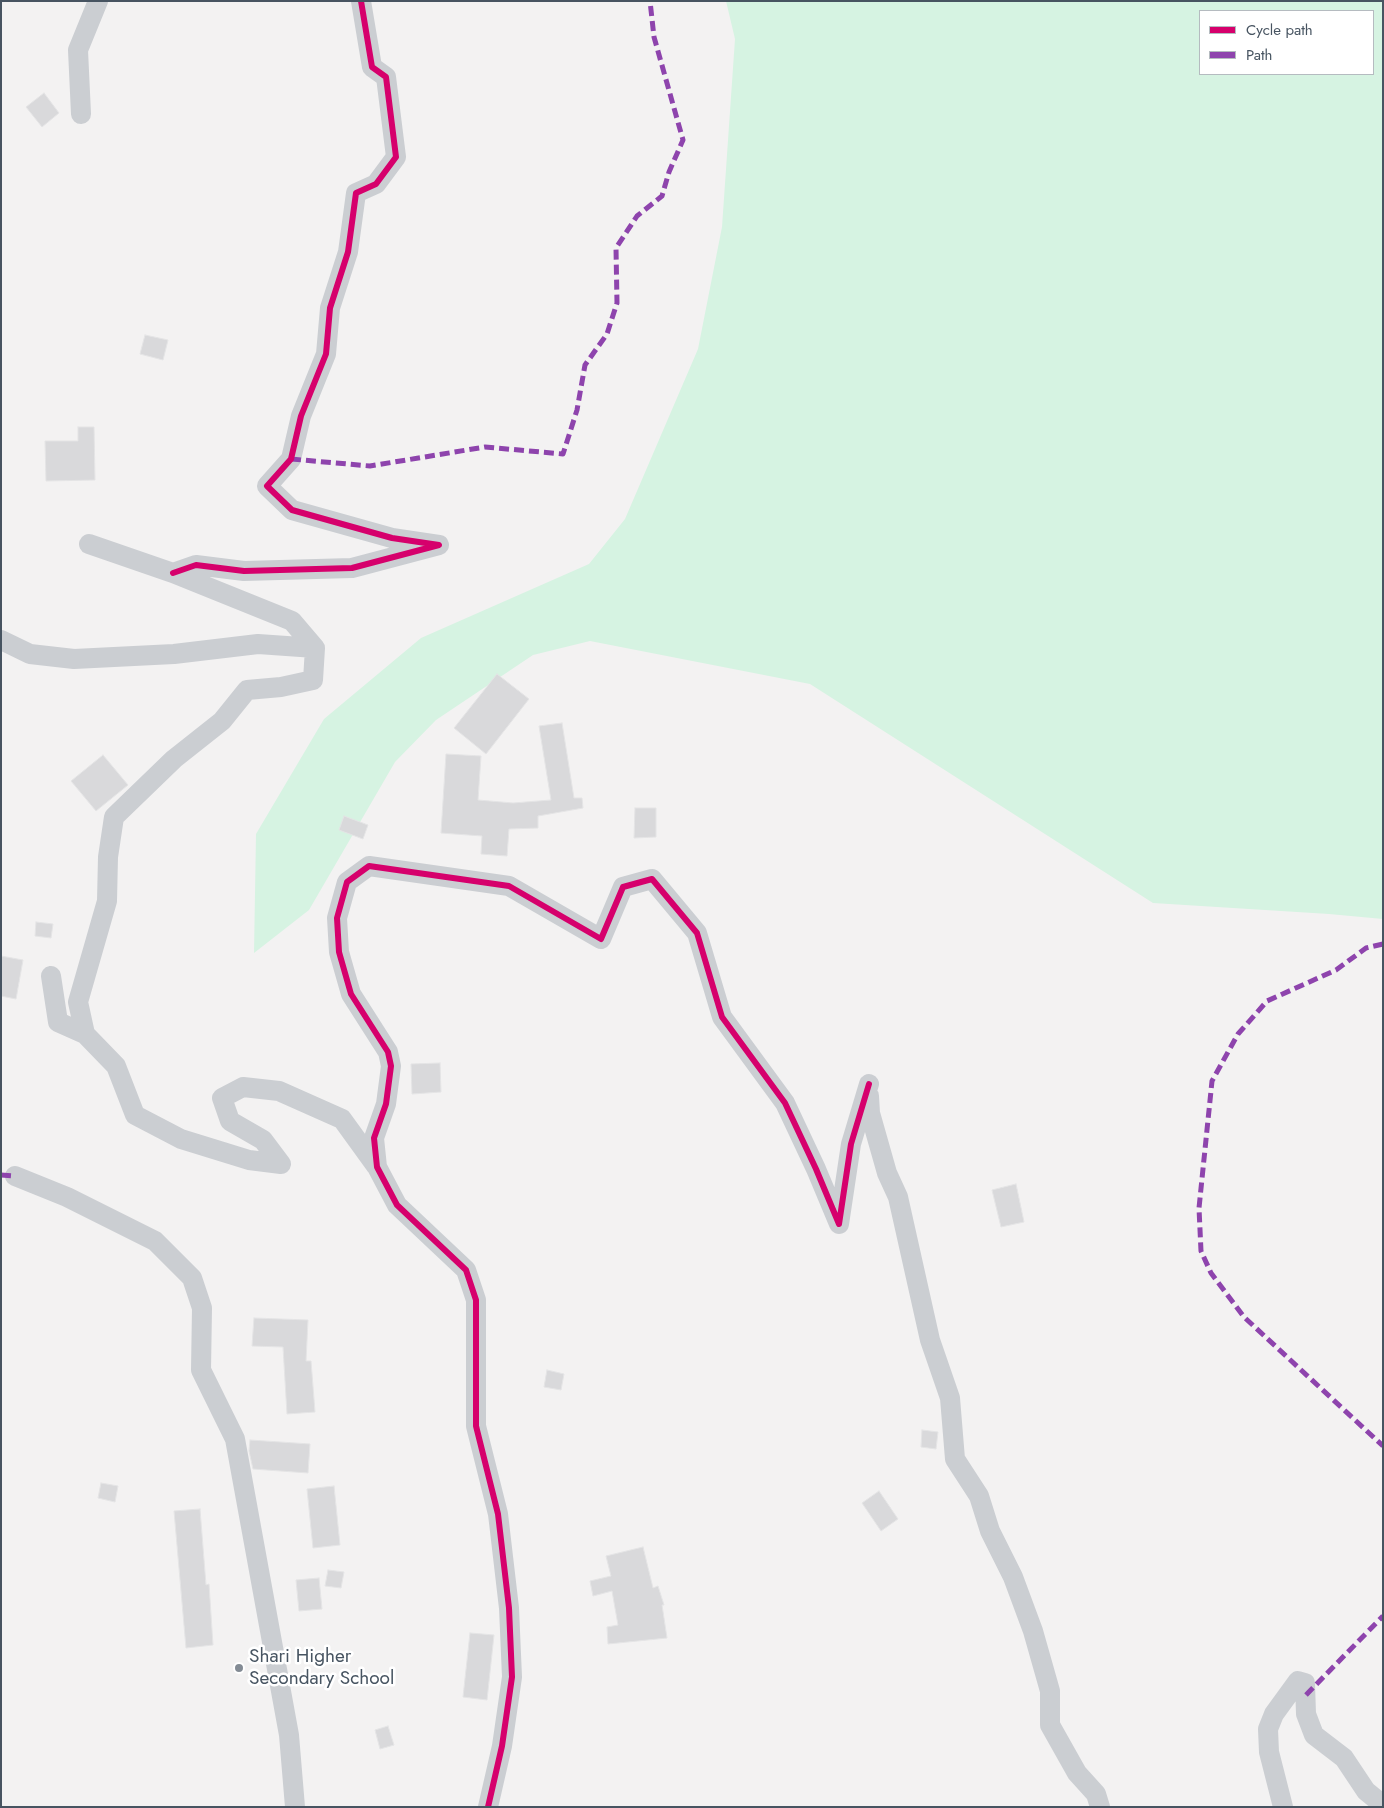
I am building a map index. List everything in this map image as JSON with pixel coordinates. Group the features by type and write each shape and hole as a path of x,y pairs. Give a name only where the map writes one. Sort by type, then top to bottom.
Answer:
{"street":[{"path":"81,114 78,50 98,1"},
{"path":"173,573 196,565 244,571 352,568 439,545 392,538 292,510 267,486 291,459 301,416 326,354 330,308 348,252 356,193 376,184 396,157 386,77 372,67 361,1"},
{"path":"85,1034 78,1002 107,900 108,856 114,818 174,759 222,721 247,690 281,687 313,680 315,648 292,621 173,573 89,544"},
{"path":"1,640 30,654 74,659 174,654 258,644 315,648"},
{"path":"377,1167 374,1138 386,1104 391,1066 388,1052 351,994 339,952 337,918 347,882 369,866 509,886 601,939 623,887 652,879 697,933 722,1017 785,1103 839,1224 852,1144 869,1084 870,1113 887,1173 898,1197 930,1340 950,1398 955,1459 979,1496 990,1531 1013,1577 1033,1630 1050,1691 1050,1725 1077,1773 1096,1794 1100,1807"},
{"path":"51,976 58,1022 85,1034 116,1066 135,1115 181,1138 249,1160 280,1164 263,1140 230,1121 222,1098 244,1088 279,1091 342,1120 377,1167 397,1205 466,1270 476,1300 476,1426 498,1514 509,1608 512,1677 502,1746 488,1807"},
{"path":"16,1176 67,1196 155,1241 192,1278 202,1308 201,1370 235,1438 289,1735 295,1807"},
{"path":"1283,1807 1269,1752 1268,1729 1274,1714 1298,1681 1305,1683 1306,1714 1314,1735 1344,1758 1366,1791 1383,1805"}],"green space":[{"path":"726,1 1383,1 1383,919 1153,903 810,684 590,641 533,655 436,720 395,762 309,910 254,953 256,834 324,719 421,638 589,564 625,519 698,349 722,227 735,39"}],"building":[{"path":"44,93 59,113 42,127 26,107"},
{"path":"145,335 168,340 163,360 140,354"},
{"path":"78,427 94,427 95,480 46,481 45,441 78,441"},
{"path":"497,674 529,699 486,754 454,728"},
{"path":"562,723 574,798 582,798 583,808 538,816 538,828 509,829 507,856 481,854 482,836 441,833 446,754 481,756 478,800 513,803 551,800 539,726"},
{"path":"103,755 128,785 96,811 71,781"},
{"path":"635,808 656,808 656,837 634,838"},
{"path":"344,816 368,825 363,839 339,830"},
{"path":"36,922 53,924 51,938 35,936"},
{"path":"1,956 23,960 16,999 1,996"},
{"path":"440,1063 441,1092 412,1094 411,1064"},
{"path":"1016,1184 1024,1222 1001,1227 992,1190"},
{"path":"254,1318 308,1320 306,1361 311,1361 315,1412 287,1414 283,1347 252,1346"},
{"path":"547,1370 564,1374 561,1390 544,1387"},
{"path":"922,1430 938,1432 936,1449 921,1447"},
{"path":"250,1440 310,1444 308,1473 253,1469 249,1451"},
{"path":"101,1483 118,1486 115,1502 98,1498"},
{"path":"334,1486 340,1545 313,1548 307,1489"},
{"path":"879,1491 898,1519 881,1531 862,1503"},
{"path":"200,1509 206,1585 209,1584 213,1645 186,1648 174,1511"},
{"path":"643,1547 653,1588 658,1586 664,1605 662,1605 667,1638 608,1644 607,1627 618,1625 612,1591 593,1596 590,1581 611,1576 606,1556"},
{"path":"328,1570 344,1572 341,1588 325,1586"},
{"path":"319,1578 322,1609 299,1611 296,1580"},
{"path":"470,1633 494,1635 487,1700 463,1697"},
{"path":"388,1726 394,1745 380,1749 375,1730"}],"marked path":[{"path":"291,459 370,466 485,447 563,454 577,410 585,365 607,334 617,303 616,248 637,216 662,196 669,172 683,140 654,37 650,1"},
{"path":"1383,944 1366,948 1336,970 1267,1001 1238,1034 1212,1081 1199,1208 1201,1251 1211,1273 1244,1317 1383,1446"},
{"path":"1,1175 15,1176"},
{"path":"1306,1695 1383,1616"}],"cycle path":[{"path":"173,573 196,565 244,571 352,568 439,545 392,538 292,510 267,486 291,459 301,416 326,354 330,308 348,252 356,193 376,184 396,157 386,77 372,67 361,1"},
{"path":"488,1807 502,1746 512,1677 509,1608 498,1514 476,1426 476,1300 466,1270 397,1205 377,1167 374,1138 386,1104 391,1066 388,1052 351,994 339,952 337,918 347,882 369,866 509,886 601,939 623,887 652,879 697,933 722,1017 785,1103 839,1224 851,1144 869,1084"}],"place":[{"name":"Shari Higher Secondary School","path":"239,1668"}]}
